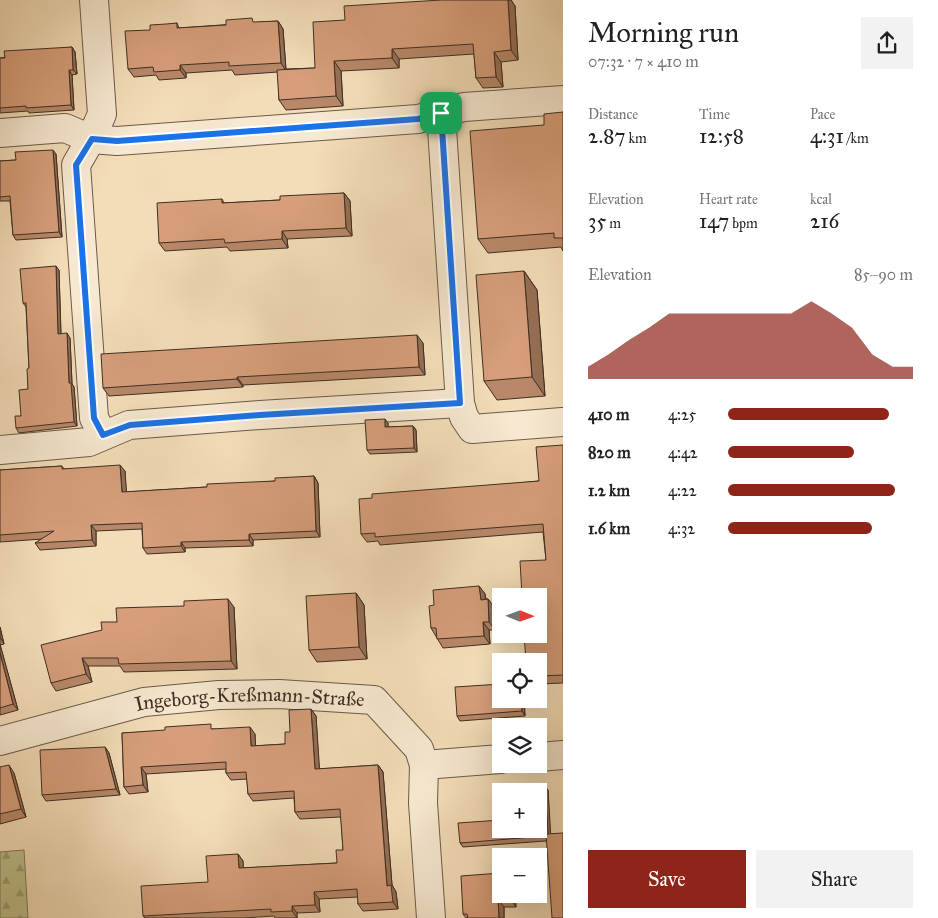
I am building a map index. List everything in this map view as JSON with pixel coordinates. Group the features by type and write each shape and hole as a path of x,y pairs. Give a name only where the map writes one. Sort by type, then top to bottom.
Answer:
{"street":[{"path":"94,0 102,114 92,139 76,165 94,418 103,435"},
{"path":"0,133 65,128 92,139 117,141 398,121 418,119 464,107 563,100"},
{"path":"441,113 460,403 464,417 472,429 562,422"},
{"path":"0,450 89,442 130,425 460,403"},
{"name":"Ingeborg-Kreßmann-Straße","path":"0,741 144,702 219,695 279,694 374,700 419,748 424,765"},
{"path":"547,756 563,755"},
{"path":"431,918 423,803 424,765 492,760"}],"green space":[{"path":"24,850 28,918 0,918 0,852"}],"building":[{"path":"441,0 508,0 511,50 494,52 496,77 476,78 473,44 392,49 392,58 334,61 336,96 279,100 277,70 315,68 313,22 345,20 344,6"},
{"path":"252,18 253,22 278,21 281,63 229,66 229,62 180,65 180,70 154,72 153,67 128,69 125,31 150,30 150,25 177,23 177,28 226,25 226,20"},
{"path":"72,47 73,70 69,70 71,105 0,108 0,58 5,58 4,51"},
{"path":"563,112 563,238 554,238 554,233 478,239 470,131 544,125 544,114"},
{"path":"53,150 59,232 13,235 10,196 0,197 0,161 16,160 15,152"},
{"path":"344,193 346,228 282,231 282,239 225,243 224,239 159,243 157,203 222,199 222,203 280,200 280,196"},
{"path":"56,266 58,334 67,333 69,383 71,383 74,422 16,428 15,416 21,416 19,390 28,389 27,369 29,368 26,303 23,303 20,269"},
{"path":"524,271 532,377 484,381 476,275"},
{"path":"417,335 419,367 237,377 237,379 103,388 101,354"},
{"path":"385,419 385,427 413,426 414,448 367,450 365,420"},
{"path":"563,445 563,675 547,676 547,653 525,653 525,643 548,642 548,588 522,588 520,561 546,560 543,524 375,537 375,533 361,534 359,499 372,498 372,494 539,481 536,447"},
{"path":"120,465 122,492 207,487 207,484 275,481 275,478 314,476 316,531 249,534 249,540 181,542 181,546 143,548 142,523 91,525 92,540 35,543 54,531 0,535 0,470 62,466 62,469"},
{"path":"479,586 481,600 488,599 489,622 483,622 484,636 437,639 436,628 431,628 429,606 434,605 433,590"},
{"path":"356,593 359,647 309,650 306,596"},
{"path":"228,599 231,661 119,664 118,658 82,658 86,674 51,683 41,645 102,630 101,622 117,622 116,608 184,606 184,601"},
{"path":"0,653 13,704 0,708"},
{"path":"492,685 492,708 522,708 522,711 457,716 455,687"},
{"path":"311,709 315,769 378,765 387,886 391,885 393,902 358,904 357,889 314,892 315,905 292,906 292,911 271,912 271,909 143,916 141,886 208,882 206,856 238,854 239,868 337,863 336,850 343,850 340,809 295,812 294,791 248,794 246,772 226,773 226,762 141,767 143,785 124,787 122,733 165,730 165,727 211,724 211,729 250,727 251,746 285,744 285,732 290,732 289,710"},
{"path":"105,747 116,789 42,795 40,750"},
{"path":"9,765 21,809 0,814 0,767"},
{"path":"492,821 492,838 521,838 460,843 458,823"},
{"path":"563,833 563,918 552,918 547,834"},
{"path":"492,874 492,903 498,903 499,918 468,918 467,914 463,914 461,876"}],"route":[{"path":"441,113 460,403 130,425 103,435 94,418 76,165 92,139 117,141 418,119 441,113"}]}
